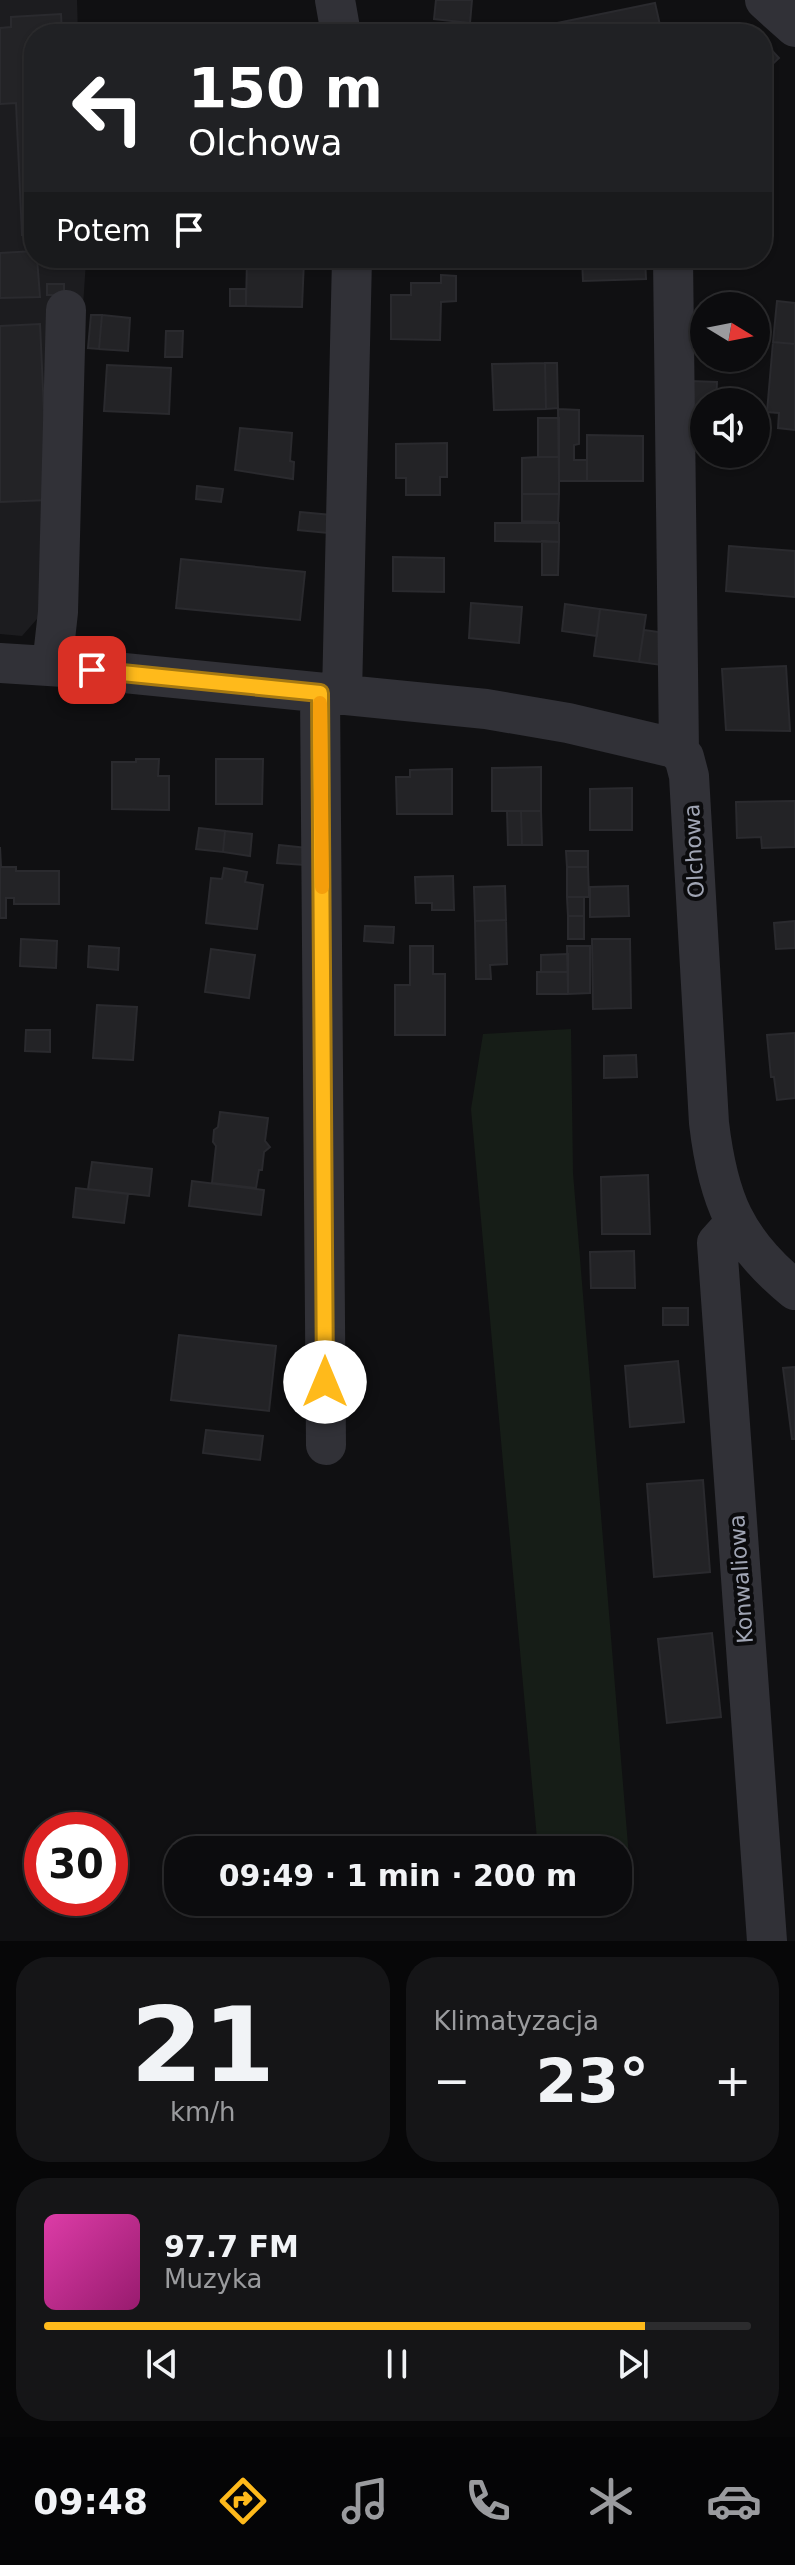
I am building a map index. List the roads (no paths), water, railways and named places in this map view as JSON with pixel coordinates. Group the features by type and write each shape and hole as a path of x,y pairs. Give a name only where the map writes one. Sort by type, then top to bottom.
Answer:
{"street":[{"path":"335,0 339,24"},
{"path":"765,0 795,27"},
{"path":"326,1445 331,694 352,268"},
{"name":"Olchowa","path":"673,268 679,752 687,766 691,794 709,1123 717,1175 726,1206 735,1223 770,1268 795,1290"},
{"path":"52,666 58,612 66,310"},
{"path":"0,663 536,717 657,742 679,752"},
{"name":"Konwaliowa","path":"735,1223 717,1243 767,1941"}]}
